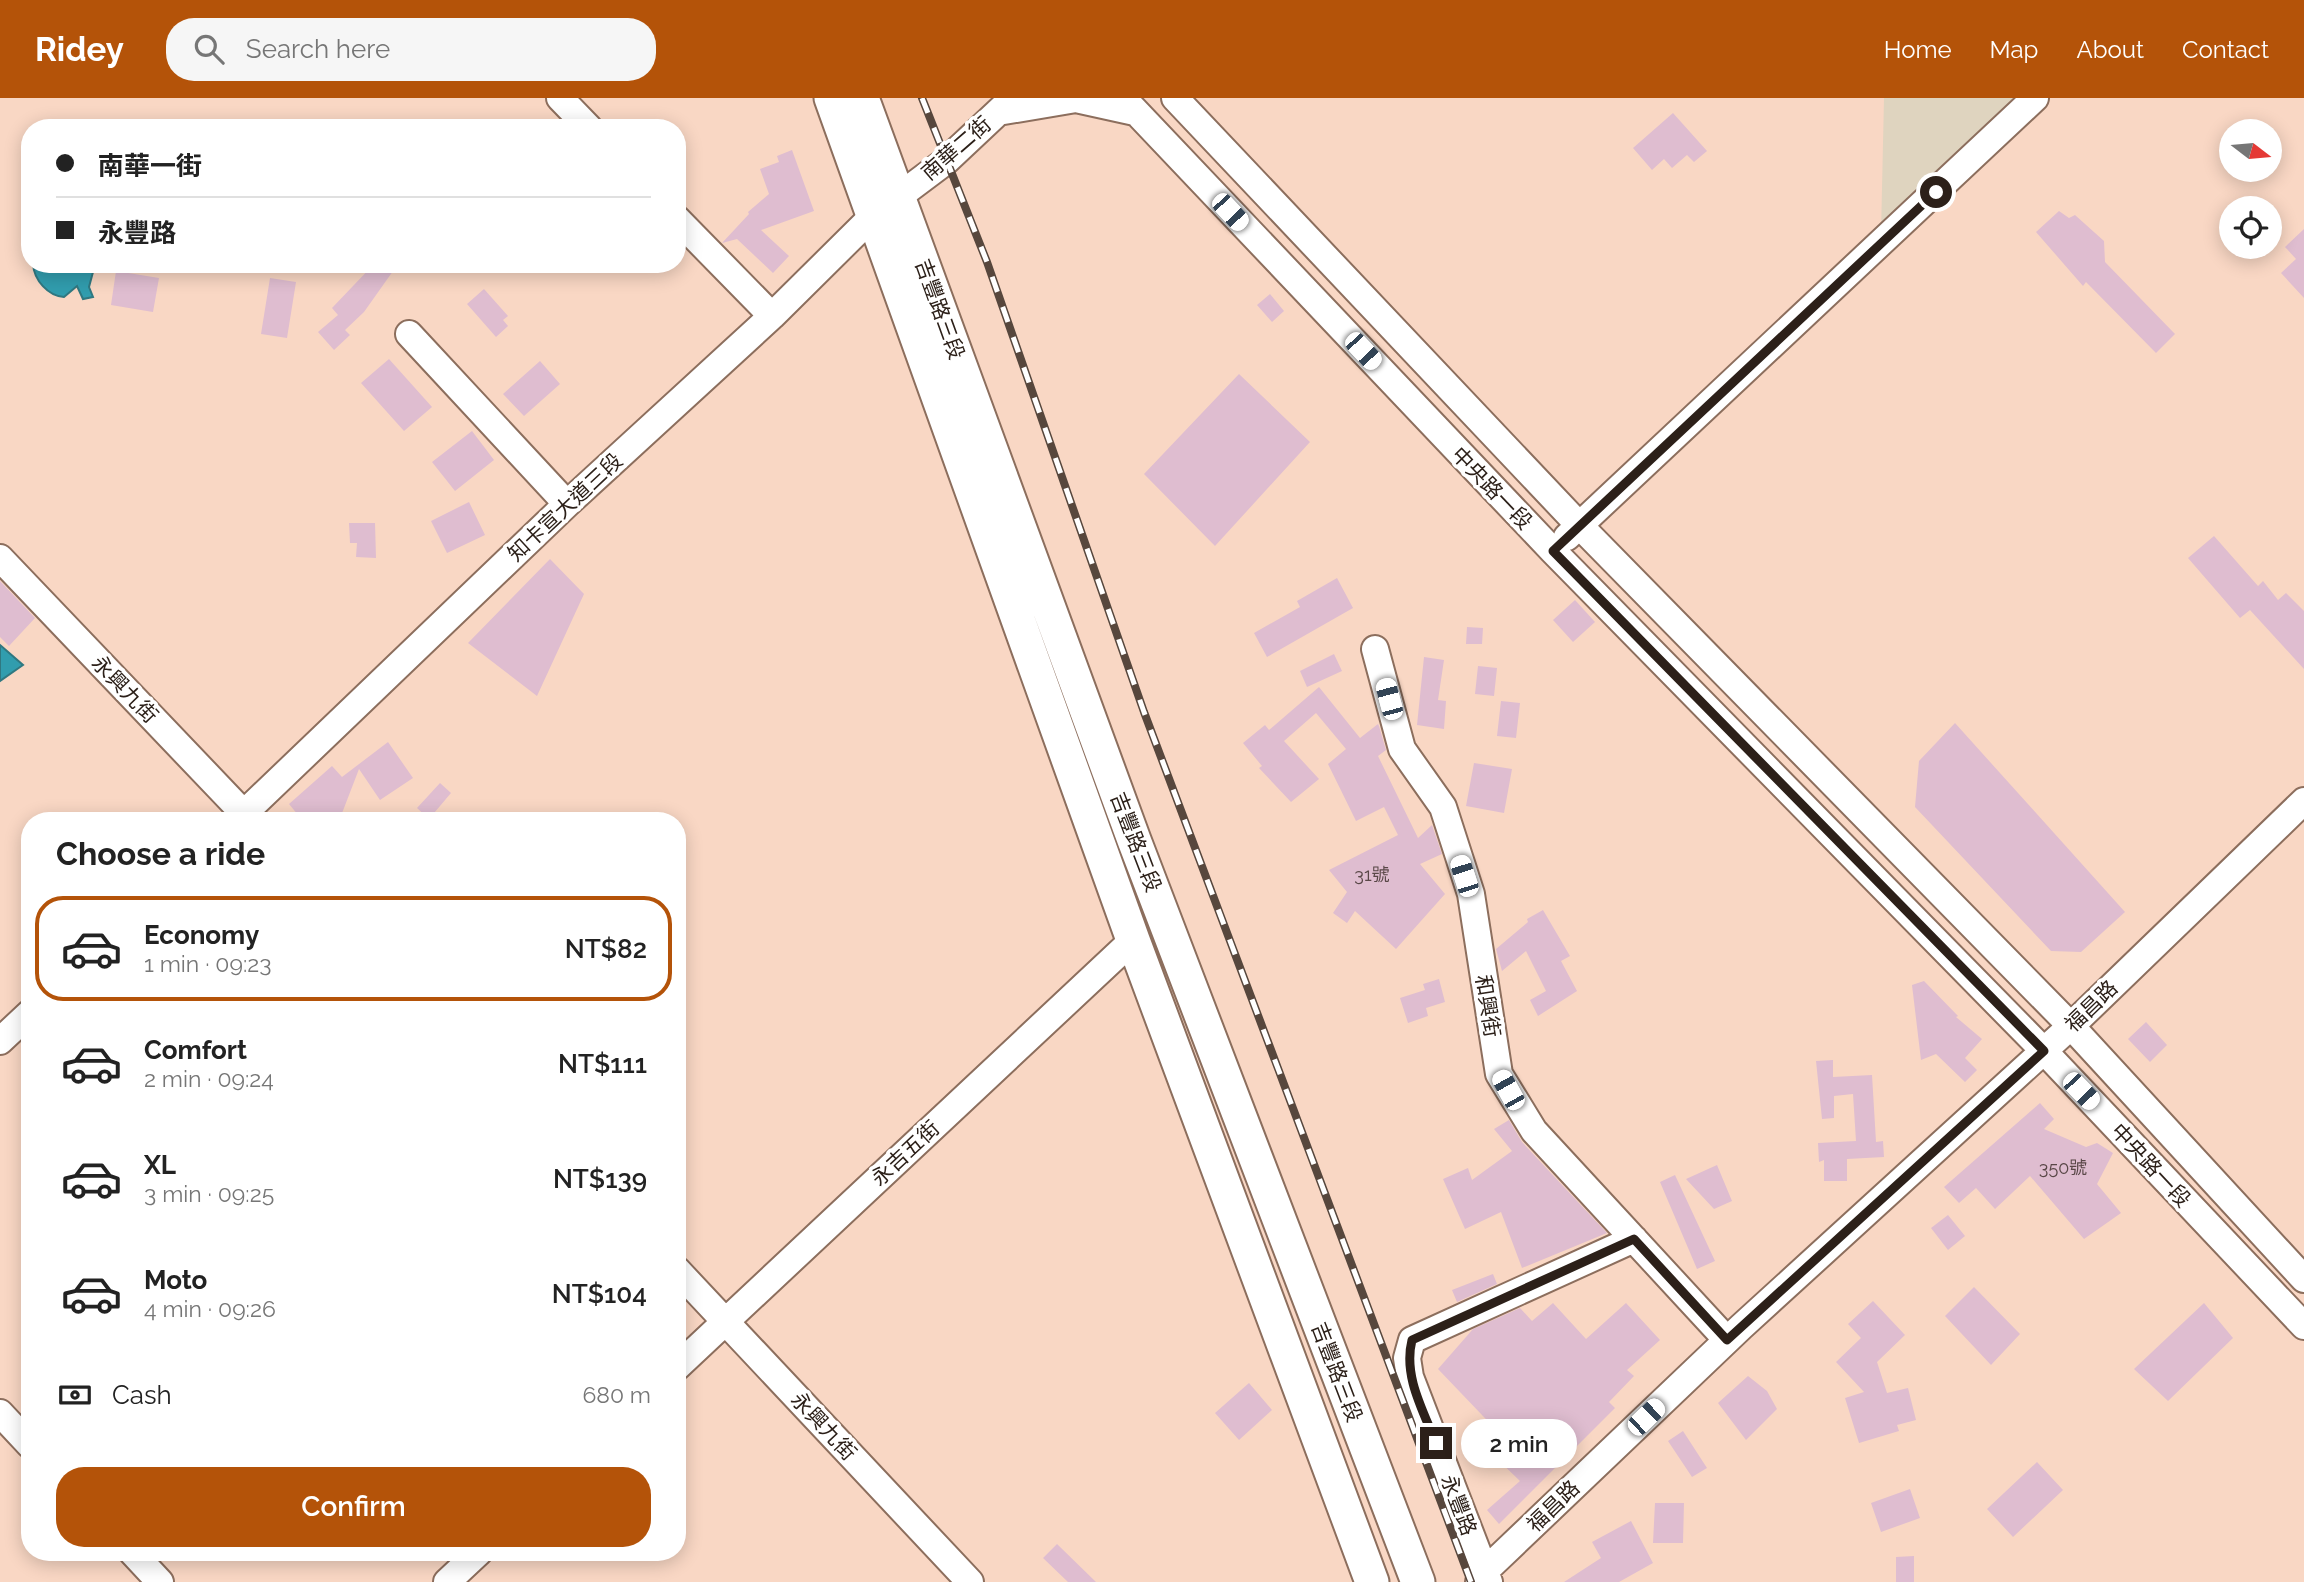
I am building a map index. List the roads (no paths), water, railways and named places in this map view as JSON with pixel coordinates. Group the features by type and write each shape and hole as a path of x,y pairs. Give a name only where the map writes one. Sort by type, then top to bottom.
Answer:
{"main road":[{"name":"吉豐路三段","path":"831,98 886,205 1134,840 1418,1582"},
{"name":"吉豐路三段","path":"862,98 886,205 1133,940 1372,1582"}],"street":[{"path":"560,98 580,119"},
{"name":"中央路一段","path":"1175,98 1579,525 2071,1026 2304,1279"},
{"path":"1553,551 2035,98"},
{"path":"1005,105 1076,99 1129,105"},
{"name":"南華二街","path":"886,205 946,161 1005,105"},
{"name":"中央路一段","path":"1129,105 1553,551 2044,1051 2304,1326"},
{"name":"知卡宣大道三段","path":"250,812 567,504 772,316 886,205"},
{"path":"686,228 772,316"},
{"path":"409,334 567,504"},
{"name":"永興九街","path":"0,558 238,812"},
{"name":"和興街","path":"1375,649 1402,749 1443,807 1471,894 1499,1074 1534,1131 1727,1340"},
{"name":"福昌路","path":"1484,1578 1727,1340 2071,1026 2304,801"},
{"name":"永吉五街","path":"686,1359 1133,940"},
{"path":"0,1041 21,1021"},
{"name":"永豐路","path":"1484,1578 1410,1377 1407,1358 1412,1340 1634,1239"},
{"name":"永興九街","path":"686,1279 970,1582"},
{"path":"0,1413 21,1435"},
{"path":"140,1561 160,1582"},
{"path":"447,1582 469,1561"}],"water":[{"path":"35,273 93,273 89,287 93,297 83,299 77,286 64,297 58,296 47,290"},
{"path":"0,645 23,665 0,681"}],"railway":[{"path":"922,98 987,262 1144,712 1471,1582"}]}
